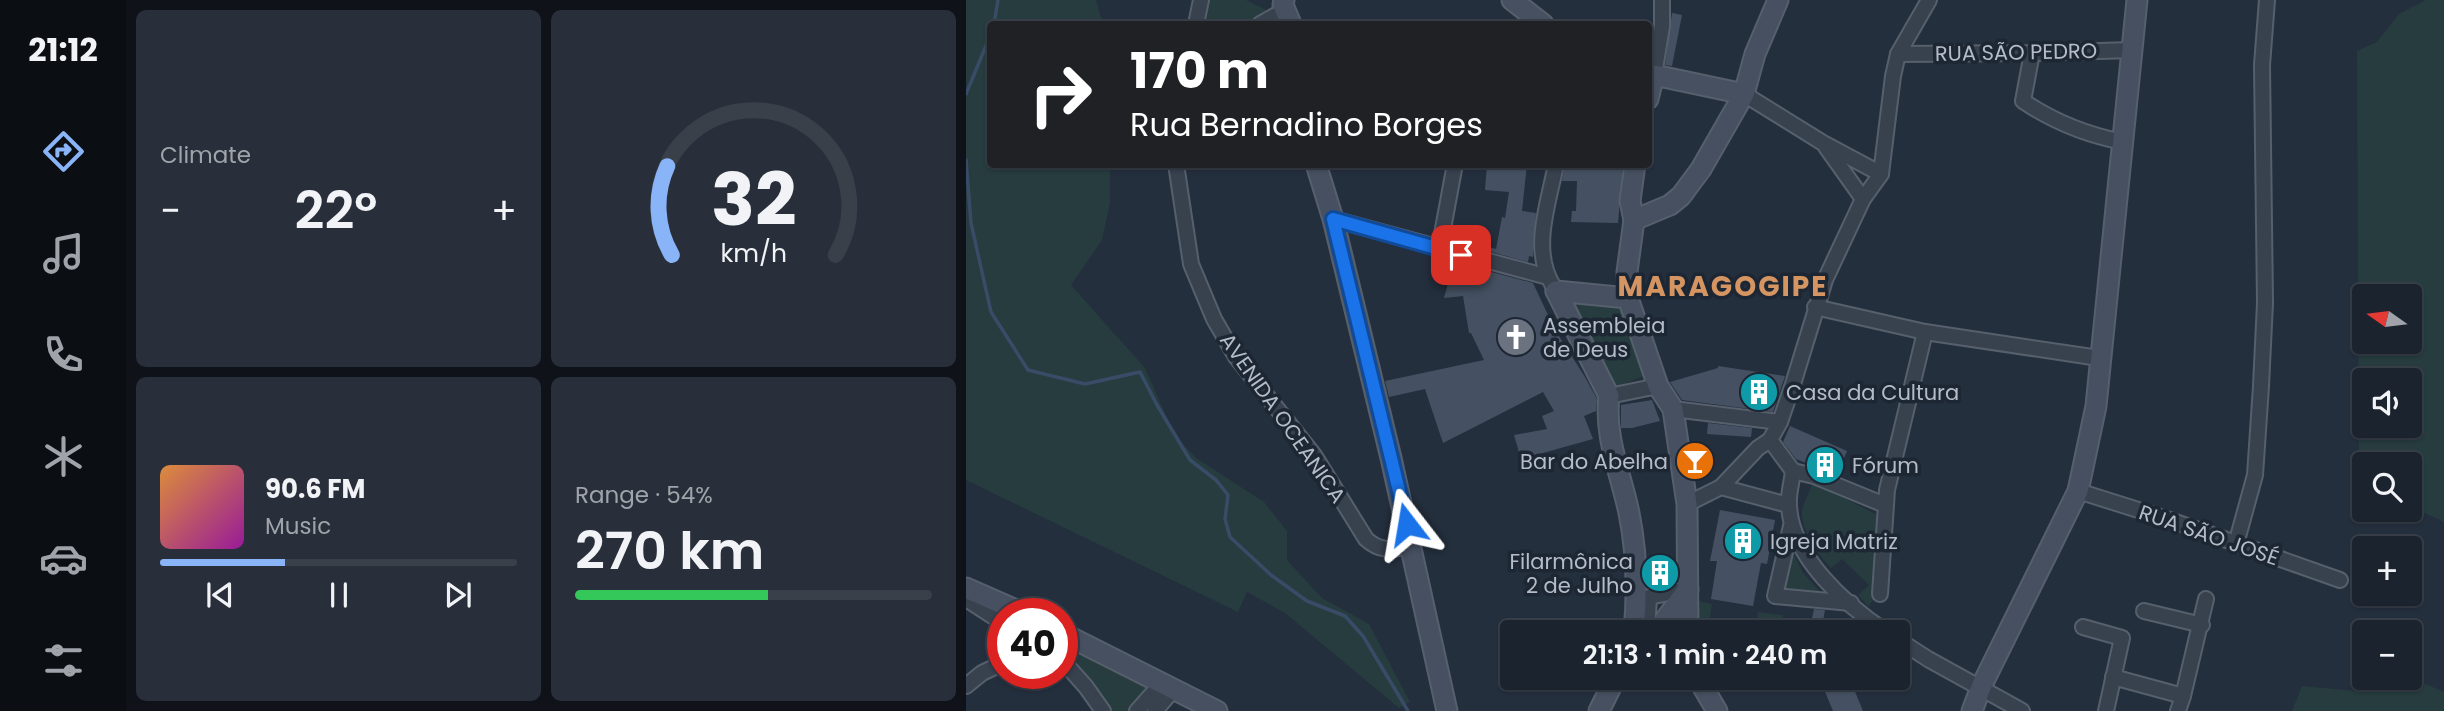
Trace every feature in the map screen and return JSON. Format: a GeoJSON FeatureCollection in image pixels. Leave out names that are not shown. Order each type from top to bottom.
{"type":"FeatureCollection","features":[{"type":"Feature","properties":{"kind":"street"},"geometry":{"type":"LineString","coordinates":[[1197,21],[1201,0]]}},
{"type":"Feature","properties":{"kind":"street"},"geometry":{"type":"LineString","coordinates":[[1512,0],[1539,21]]}},
{"type":"Feature","properties":{"kind":"street"},"geometry":{"type":"LineString","coordinates":[[1652,71],[1662,26],[1662,0]]}},
{"type":"Feature","properties":{"kind":"street"},"geometry":{"type":"LineString","coordinates":[[1634,220],[1670,205],[1681,196],[1701,169],[1744,94],[1755,54],[1779,0]]}},
{"type":"Feature","properties":{"kind":"street"},"geometry":{"type":"LineString","coordinates":[[1687,504],[1721,487],[1758,448],[1770,440],[1780,422],[1815,307],[1833,260],[1863,199],[1881,174],[1898,54],[1929,0]]}},
{"type":"Feature","properties":{"kind":"street"},"geometry":{"type":"LineString","coordinates":[[1972,711],[1981,687],[2078,491],[2090,440],[2137,0]]}},
{"type":"Feature","properties":{"kind":"street"},"geometry":{"type":"LineString","coordinates":[[2236,544],[2255,475],[2261,386],[2265,303],[2262,65],[2267,0]]}},
{"type":"Feature","properties":{"kind":"street"},"geometry":{"type":"LineString","coordinates":[[1264,21],[1283,8]]}},
{"type":"Feature","properties":{"kind":"street","name":"RUA SÃO PEDRO"},"geometry":{"type":"LineString","coordinates":[[1898,54],[2133,50]]}},
{"type":"Feature","properties":{"kind":"street"},"geometry":{"type":"LineString","coordinates":[[2032,53],[2023,101],[2089,135],[2123,142]]}},
{"type":"Feature","properties":{"kind":"street"},"geometry":{"type":"LineString","coordinates":[[1652,75],[1744,94],[1823,143],[1881,174]]}},
{"type":"Feature","properties":{"kind":"street"},"geometry":{"type":"LineString","coordinates":[[1823,143],[1863,199]]}},
{"type":"Feature","properties":{"kind":"street","name":"AVENIDA OCEANICA"},"geometry":{"type":"LineString","coordinates":[[1177,168],[1191,264],[1206,304],[1236,357],[1314,455],[1366,538],[1376,547],[1385,550],[1412,546]]}},
{"type":"Feature","properties":{"kind":"street"},"geometry":{"type":"LineString","coordinates":[[1317,168],[1333,219],[1412,546],[1447,711]]}},
{"type":"Feature","properties":{"kind":"street"},"geometry":{"type":"LineString","coordinates":[[1439,250],[1454,168]]}},
{"type":"Feature","properties":{"kind":"street"},"geometry":{"type":"LineString","coordinates":[[1555,168],[1543,232],[1542,256],[1552,284],[1609,396],[1610,438],[1629,510],[1638,570],[1635,620]]}},
{"type":"Feature","properties":{"kind":"street"},"geometry":{"type":"LineString","coordinates":[[1634,168],[1630,201],[1634,220],[1628,298],[1658,386],[1673,409],[1687,504],[1688,620]]}},
{"type":"Feature","properties":{"kind":"street"},"geometry":{"type":"LineString","coordinates":[[1333,219],[1552,284],[1628,298]]}},
{"type":"Feature","properties":{"kind":"street"},"geometry":{"type":"LineString","coordinates":[[1815,307],[1925,332],[2099,358]]}},
{"type":"Feature","properties":{"kind":"street"},"geometry":{"type":"LineString","coordinates":[[1880,594],[1885,505],[1890,475],[1925,332]]}},
{"type":"Feature","properties":{"kind":"street"},"geometry":{"type":"LineString","coordinates":[[1609,396],[1658,386]]}},
{"type":"Feature","properties":{"kind":"street"},"geometry":{"type":"LineString","coordinates":[[1673,409],[1780,422]]}},
{"type":"Feature","properties":{"kind":"street"},"geometry":{"type":"LineString","coordinates":[[1770,440],[1793,471],[1814,476],[1885,505]]}},
{"type":"Feature","properties":{"kind":"street"},"geometry":{"type":"LineString","coordinates":[[1793,471],[1788,505],[1796,536],[1805,554],[1827,580],[1872,620]]}},
{"type":"Feature","properties":{"kind":"street"},"geometry":{"type":"LineString","coordinates":[[1721,487],[1788,505]]}},
{"type":"Feature","properties":{"kind":"street","name":"RUA SÃO JOSÉ"},"geometry":{"type":"LineString","coordinates":[[2078,491],[2171,520],[2340,580]]}},
{"type":"Feature","properties":{"kind":"street"},"geometry":{"type":"LineString","coordinates":[[1792,521],[1775,596],[1851,603]]}},
{"type":"Feature","properties":{"kind":"street"},"geometry":{"type":"LineString","coordinates":[[966,588],[989,598]]}},
{"type":"Feature","properties":{"kind":"street"},"geometry":{"type":"LineString","coordinates":[[1648,620],[1649,597],[1688,589]]}},
{"type":"Feature","properties":{"kind":"street"},"geometry":{"type":"LineString","coordinates":[[1666,620],[1688,589]]}},
{"type":"Feature","properties":{"kind":"street"},"geometry":{"type":"LineString","coordinates":[[966,599],[987,613]]}},
{"type":"Feature","properties":{"kind":"street"},"geometry":{"type":"LineString","coordinates":[[2178,711],[2202,625],[2206,599]]}},
{"type":"Feature","properties":{"kind":"street"},"geometry":{"type":"LineString","coordinates":[[2144,611],[2202,625]]}},
{"type":"Feature","properties":{"kind":"street"},"geometry":{"type":"LineString","coordinates":[[2083,627],[2122,638],[2106,711]]}},
{"type":"Feature","properties":{"kind":"street"},"geometry":{"type":"LineString","coordinates":[[1078,641],[1217,711]]}},
{"type":"Feature","properties":{"kind":"street"},"geometry":{"type":"LineString","coordinates":[[1910,647],[2022,711]]}},
{"type":"Feature","properties":{"kind":"street"},"geometry":{"type":"LineString","coordinates":[[966,686],[987,671]]}},
{"type":"Feature","properties":{"kind":"street"},"geometry":{"type":"LineString","coordinates":[[2113,677],[2183,696]]}},
{"type":"Feature","properties":{"kind":"street"},"geometry":{"type":"LineString","coordinates":[[1078,678],[1103,711]]}},
{"type":"Feature","properties":{"kind":"street"},"geometry":{"type":"LineString","coordinates":[[1137,711],[1167,687]]}},
{"type":"Feature","properties":{"kind":"street"},"geometry":{"type":"LineString","coordinates":[[1155,711],[1167,687]]}},
{"type":"Feature","properties":{"kind":"street"},"geometry":{"type":"LineString","coordinates":[[1599,711],[1610,690]]}},
{"type":"Feature","properties":{"kind":"street"},"geometry":{"type":"LineString","coordinates":[[1705,690],[1717,711]]}},
{"type":"Feature","properties":{"kind":"green space"},"geometry":{"type":"Polygon","coordinates":[[[966,0],[1096,0],[1102,21],[987,21],[987,168],[1110,168],[1110,203],[1102,240],[1071,285],[1145,368],[1175,436],[1196,458],[1264,502],[1287,531],[1287,560],[1322,598],[1369,624],[1410,702],[1399,708],[1285,613],[1247,592],[1238,612],[966,480],[966,0]]]}},
{"type":"Feature","properties":{"kind":"green space"},"geometry":{"type":"Polygon","coordinates":[[[1207,0],[1246,0],[1270,12],[1254,21],[1203,21],[1207,0]]]}},
{"type":"Feature","properties":{"kind":"green space"},"geometry":{"type":"Polygon","coordinates":[[[2426,0],[2444,0],[2444,522],[2422,512],[2422,452],[2359,452],[2359,438],[2422,438],[2422,368],[2358,368],[2358,354],[2422,354],[2422,284],[2358,284],[2357,51],[2377,42],[2399,14],[2426,0]]]}},
{"type":"Feature","properties":{"kind":"green space"},"geometry":{"type":"Polygon","coordinates":[[[1574,302],[1622,307],[1644,376],[1612,389],[1573,305],[1574,302]]]}},
{"type":"Feature","properties":{"kind":"green space"},"geometry":{"type":"Polygon","coordinates":[[[1815,483],[1879,516],[1876,593],[1869,607],[1858,595],[1869,585],[1842,559],[1831,568],[1816,550],[1804,527],[1802,512],[1815,483]]]}},
{"type":"Feature","properties":{"kind":"green space"},"geometry":{"type":"Polygon","coordinates":[[[1791,548],[1803,573],[1824,596],[1779,589],[1791,548]]]}},
{"type":"Feature","properties":{"kind":"green space"},"geometry":{"type":"Polygon","coordinates":[[[1693,600],[1712,604],[1710,618],[1721,620],[1694,620],[1693,600]]]}},
{"type":"Feature","properties":{"kind":"green space"},"geometry":{"type":"Polygon","coordinates":[[[1758,612],[1783,615],[1782,620],[1757,620],[1758,612]]]}},
{"type":"Feature","properties":{"kind":"green space"},"geometry":{"type":"Polygon","coordinates":[[[1078,647],[1154,685],[1129,711],[1108,711],[1078,674],[1078,647]]]}},
{"type":"Feature","properties":{"kind":"green space"},"geometry":{"type":"Polygon","coordinates":[[[2422,682],[2444,692],[2444,711],[2292,711],[2302,686],[2356,691],[2422,690],[2422,682]]]}},
{"type":"Feature","properties":{"kind":"building"},"geometry":{"type":"Polygon","coordinates":[[[1672,13],[1682,15],[1672,66],[1665,65],[1672,13]]]}},
{"type":"Feature","properties":{"kind":"building"},"geometry":{"type":"Polygon","coordinates":[[[1487,168],[1527,168],[1522,211],[1536,213],[1533,257],[1529,256],[1528,262],[1456,242],[1460,227],[1472,230],[1469,241],[1496,249],[1509,192],[1485,190],[1487,168]]]}},
{"type":"Feature","properties":{"kind":"building"},"geometry":{"type":"Polygon","coordinates":[[[1564,168],[1623,168],[1618,223],[1571,222],[1572,211],[1576,211],[1577,181],[1562,181],[1564,168]]]}},
{"type":"Feature","properties":{"kind":"building"},"geometry":{"type":"Polygon","coordinates":[[[1454,262],[1533,283],[1555,330],[1597,399],[1596,411],[1584,416],[1593,439],[1521,459],[1514,435],[1547,429],[1542,416],[1554,411],[1543,392],[1443,443],[1425,389],[1389,397],[1385,381],[1484,360],[1469,333],[1463,296],[1444,298],[1454,262]]]}},
{"type":"Feature","properties":{"kind":"building"},"geometry":{"type":"Polygon","coordinates":[[[1718,366],[1785,376],[1773,412],[1682,400],[1670,382],[1718,366]]]}},
{"type":"Feature","properties":{"kind":"building"},"geometry":{"type":"Polygon","coordinates":[[[1652,400],[1660,421],[1621,428],[1621,405],[1652,400]]]}},
{"type":"Feature","properties":{"kind":"building"},"geometry":{"type":"Polygon","coordinates":[[[1708,423],[1752,428],[1751,437],[1707,434],[1708,423]]]}},
{"type":"Feature","properties":{"kind":"building","name":"Fórum"},"geometry":{"type":"Polygon","coordinates":[[[1790,426],[1847,451],[1837,475],[1796,459],[1783,442],[1790,426]]]}},
{"type":"Feature","properties":{"kind":"building","name":"Bar do Abelha"},"geometry":{"type":"Polygon","coordinates":[[[1699,442],[1706,478],[1696,480],[1690,443],[1699,442]]]}},
{"type":"Feature","properties":{"kind":"building","name":"Igreja Matriz"},"geometry":{"type":"Polygon","coordinates":[[[1720,510],[1775,520],[1767,564],[1761,563],[1753,606],[1711,599],[1717,561],[1710,561],[1720,510]]]}},
{"type":"Feature","properties":{"kind":"building"},"geometry":{"type":"Polygon","coordinates":[[[1675,560],[1675,582],[1649,587],[1648,562],[1675,560]]]}},
{"type":"Feature","properties":{"kind":"building"},"geometry":{"type":"Polygon","coordinates":[[[1814,609],[1825,610],[1823,620],[1812,620],[1814,609]]]}},
{"type":"Feature","properties":{"kind":"building"},"geometry":{"type":"Polygon","coordinates":[[[1824,690],[1854,690],[1863,711],[1833,711],[1824,690]]]}},
{"type":"Feature","properties":{"kind":"waterway"},"geometry":{"type":"LineString","coordinates":[[994,21],[998,0]]}},
{"type":"Feature","properties":{"kind":"waterway"},"geometry":{"type":"LineString","coordinates":[[966,94],[987,43]]}},
{"type":"Feature","properties":{"kind":"waterway"},"geometry":{"type":"LineString","coordinates":[[966,160],[971,223],[991,312],[1028,370],[1085,384],[1140,372],[1190,460],[1216,480],[1228,495],[1225,519],[1230,537],[1271,575],[1307,601],[1345,616],[1363,636],[1408,711]]}},
{"type":"Feature","properties":{"kind":"place","name":"Assembleia de Deus"},"geometry":{"type":"Point","coordinates":[1516,337]}},
{"type":"Feature","properties":{"kind":"place","name":"Casa da Cultura"},"geometry":{"type":"Point","coordinates":[1759,392]}},
{"type":"Feature","properties":{"kind":"place","name":"Bar do Abelha"},"geometry":{"type":"Point","coordinates":[1695,461]}},
{"type":"Feature","properties":{"kind":"place","name":"Fórum"},"geometry":{"type":"Point","coordinates":[1825,465]}},
{"type":"Feature","properties":{"kind":"place","name":"Igreja Matriz"},"geometry":{"type":"Point","coordinates":[1743,541]}},
{"type":"Feature","properties":{"kind":"place","name":"Filarmônica 2 de Julho"},"geometry":{"type":"Point","coordinates":[1660,573]}},
{"type":"Feature","properties":{"kind":"district","name":"MARAGOGIPE"},"geometry":{"type":"Point","coordinates":[1723,286]}},
{"type":"Feature","properties":{"kind":"route"},"geometry":{"type":"LineString","coordinates":[[1407,524],[1333,219],[1461,255]]}}]}
